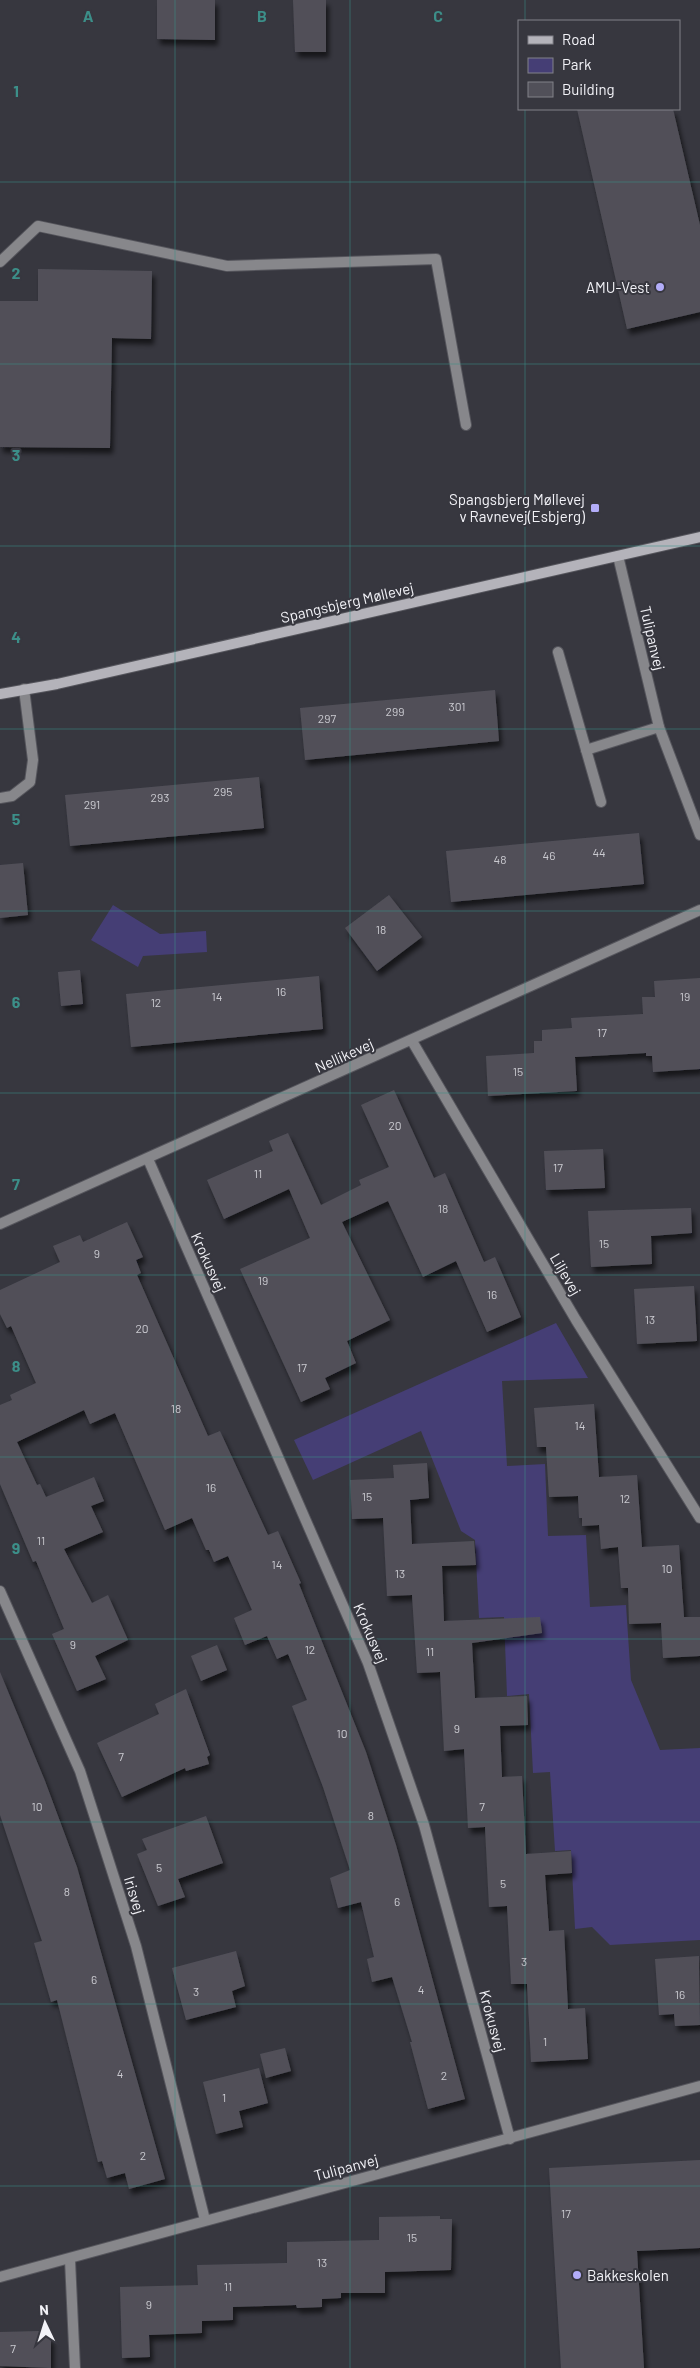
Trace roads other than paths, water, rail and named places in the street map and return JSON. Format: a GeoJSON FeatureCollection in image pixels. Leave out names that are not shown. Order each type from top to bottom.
{"type":"FeatureCollection","features":[{"type":"Feature","properties":{"kind":"street"},"geometry":{"type":"LineString","coordinates":[[0,262],[38,226],[227,266],[436,259],[466,425]]}},
{"type":"Feature","properties":{"kind":"street","name":"Spangsbjerg Møllevej"},"geometry":{"type":"LineString","coordinates":[[0,694],[700,537]]}},
{"type":"Feature","properties":{"kind":"street","name":"Tulipanvej"},"geometry":{"type":"LineString","coordinates":[[618,556],[659,727],[700,835]]}},
{"type":"Feature","properties":{"kind":"street"},"geometry":{"type":"LineString","coordinates":[[558,652],[601,802]]}},
{"type":"Feature","properties":{"kind":"street"},"geometry":{"type":"LineString","coordinates":[[0,798],[12,796],[30,782],[33,760],[24,690]]}},
{"type":"Feature","properties":{"kind":"street"},"geometry":{"type":"LineString","coordinates":[[586,750],[659,727]]}},
{"type":"Feature","properties":{"kind":"street","name":"Nellikevej"},"geometry":{"type":"LineString","coordinates":[[0,1224],[412,1041],[700,910]]}},
{"type":"Feature","properties":{"kind":"street","name":"Liljevej"},"geometry":{"type":"LineString","coordinates":[[412,1041],[576,1320],[700,1518]]}},
{"type":"Feature","properties":{"kind":"street","name":"Krokusvej"},"geometry":{"type":"LineString","coordinates":[[148,1159],[368,1663],[424,1825],[510,2139]]}},
{"type":"Feature","properties":{"kind":"street","name":"Irisvej"},"geometry":{"type":"LineString","coordinates":[[0,1591],[80,1771],[136,1946],[205,2220]]}},
{"type":"Feature","properties":{"kind":"street","name":"Tulipanvej"},"geometry":{"type":"LineString","coordinates":[[0,2277],[70,2260],[205,2220],[510,2139],[700,2086]]}},
{"type":"Feature","properties":{"kind":"street"},"geometry":{"type":"LineString","coordinates":[[70,2260],[75,2368]]}},
{"type":"Feature","properties":{"kind":"place","name":"AMU-Vest"},"geometry":{"type":"Point","coordinates":[660,287]}},
{"type":"Feature","properties":{"kind":"place","name":"Spangsbjerg Møllevej v Ravnevej(Esbjerg)"},"geometry":{"type":"Point","coordinates":[595,508]}},
{"type":"Feature","properties":{"kind":"place","name":"Bakkeskolen"},"geometry":{"type":"Point","coordinates":[577,2275]}}]}
